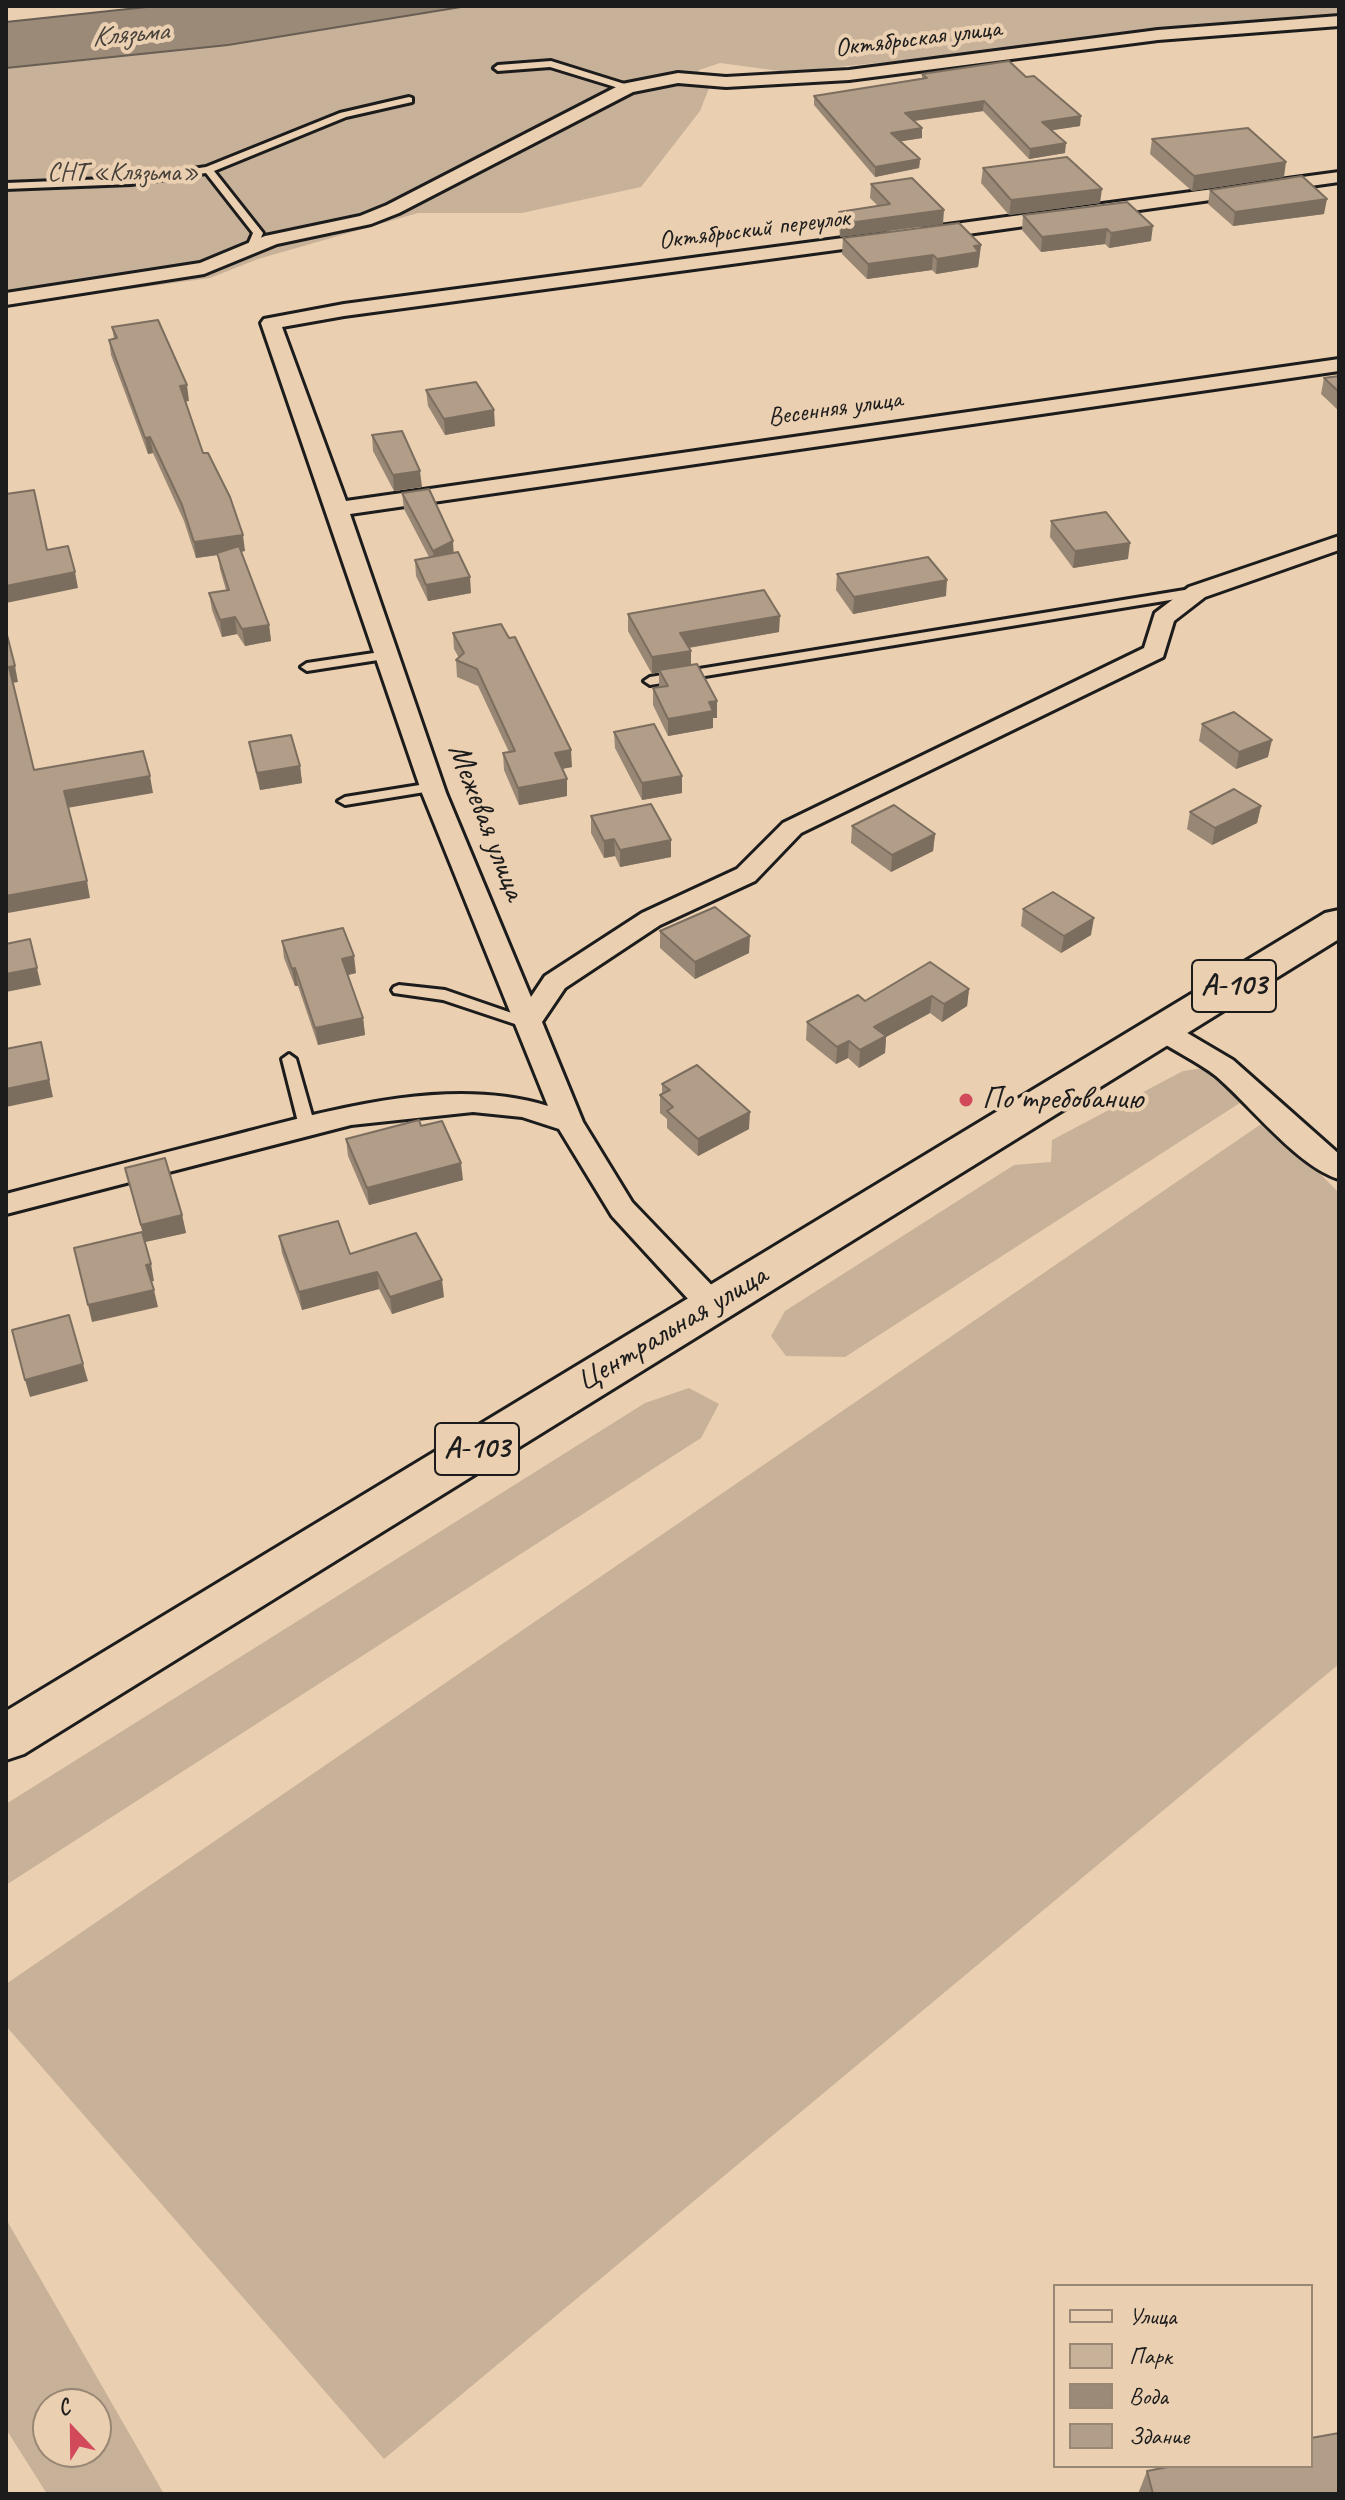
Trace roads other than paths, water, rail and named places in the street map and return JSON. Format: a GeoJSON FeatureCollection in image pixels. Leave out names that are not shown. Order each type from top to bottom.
{"type":"FeatureCollection","features":[{"type":"Feature","properties":{"kind":"main road","name":"Центральная улица"},"geometry":{"type":"LineString","coordinates":[[6,1738],[1339,922]]}},
{"type":"Feature","properties":{"kind":"street","name":"Октябрьская улица"},"geometry":{"type":"LineString","coordinates":[[6,299],[204,268],[272,240],[365,220],[393,209],[628,88],[678,78],[726,82],[849,75],[1158,35],[1339,21]]}},
{"type":"Feature","properties":{"kind":"street","name":"Октябрьский переулок"},"geometry":{"type":"LineString","coordinates":[[271,323],[344,310],[1135,207],[1339,177]]}},
{"type":"Feature","properties":{"kind":"street","name":"Межевая улица"},"geometry":{"type":"LineString","coordinates":[[271,323],[432,787],[569,1122],[622,1209],[712,1305]]}},
{"type":"Feature","properties":{"kind":"street","name":"Весенняя улица"},"geometry":{"type":"LineString","coordinates":[[338,509],[1339,365]]}},
{"type":"Feature","properties":{"kind":"street"},"geometry":{"type":"LineString","coordinates":[[527,1023],[555,982],[651,919],[746,875],[792,828],[1155,652],[1163,618],[1197,592],[1339,543]]}},
{"type":"Feature","properties":{"kind":"street"},"geometry":{"type":"LineString","coordinates":[[1162,1030],[1223,1067],[1310,1148],[1339,1169]]}},
{"type":"Feature","properties":{"kind":"street"},"geometry":{"type":"LineString","coordinates":[[6,1204],[351,1115],[473,1102],[524,1108],[569,1122]]}},
{"type":"Feature","properties":{"kind":"lane"},"geometry":{"type":"LineString","coordinates":[[498,68],[551,64],[628,88]]}},
{"type":"Feature","properties":{"kind":"lane"},"geometry":{"type":"LineString","coordinates":[[6,186],[131,181],[208,170],[343,115],[409,100]]}},
{"type":"Feature","properties":{"kind":"lane"},"geometry":{"type":"LineString","coordinates":[[208,170],[258,233],[252,247]]}},
{"type":"Feature","properties":{"kind":"lane"},"geometry":{"type":"LineString","coordinates":[[650,681],[1197,592]]}},
{"type":"Feature","properties":{"kind":"lane"},"geometry":{"type":"LineString","coordinates":[[307,667],[387,655]]}},
{"type":"Feature","properties":{"kind":"lane"},"geometry":{"type":"LineString","coordinates":[[345,801],[432,787]]}},
{"type":"Feature","properties":{"kind":"lane"},"geometry":{"type":"LineString","coordinates":[[399,990],[445,995],[527,1023]]}},
{"type":"Feature","properties":{"kind":"lane"},"geometry":{"type":"LineString","coordinates":[[289,1059],[307,1126]]}},
{"type":"Feature","properties":{"kind":"water","name":"Клязьма"},"geometry":{"type":"Polygon","coordinates":[[[156,6],[467,6],[228,45],[6,68],[6,22],[156,6]]]}},
{"type":"Feature","properties":{"kind":"place","name":"По требованию"},"geometry":{"type":"Point","coordinates":[966,1100]}},
{"type":"Feature","properties":{"kind":"park label","name":"СНТ «Клязьма»"},"geometry":{"type":"Point","coordinates":[123,173]}}]}
